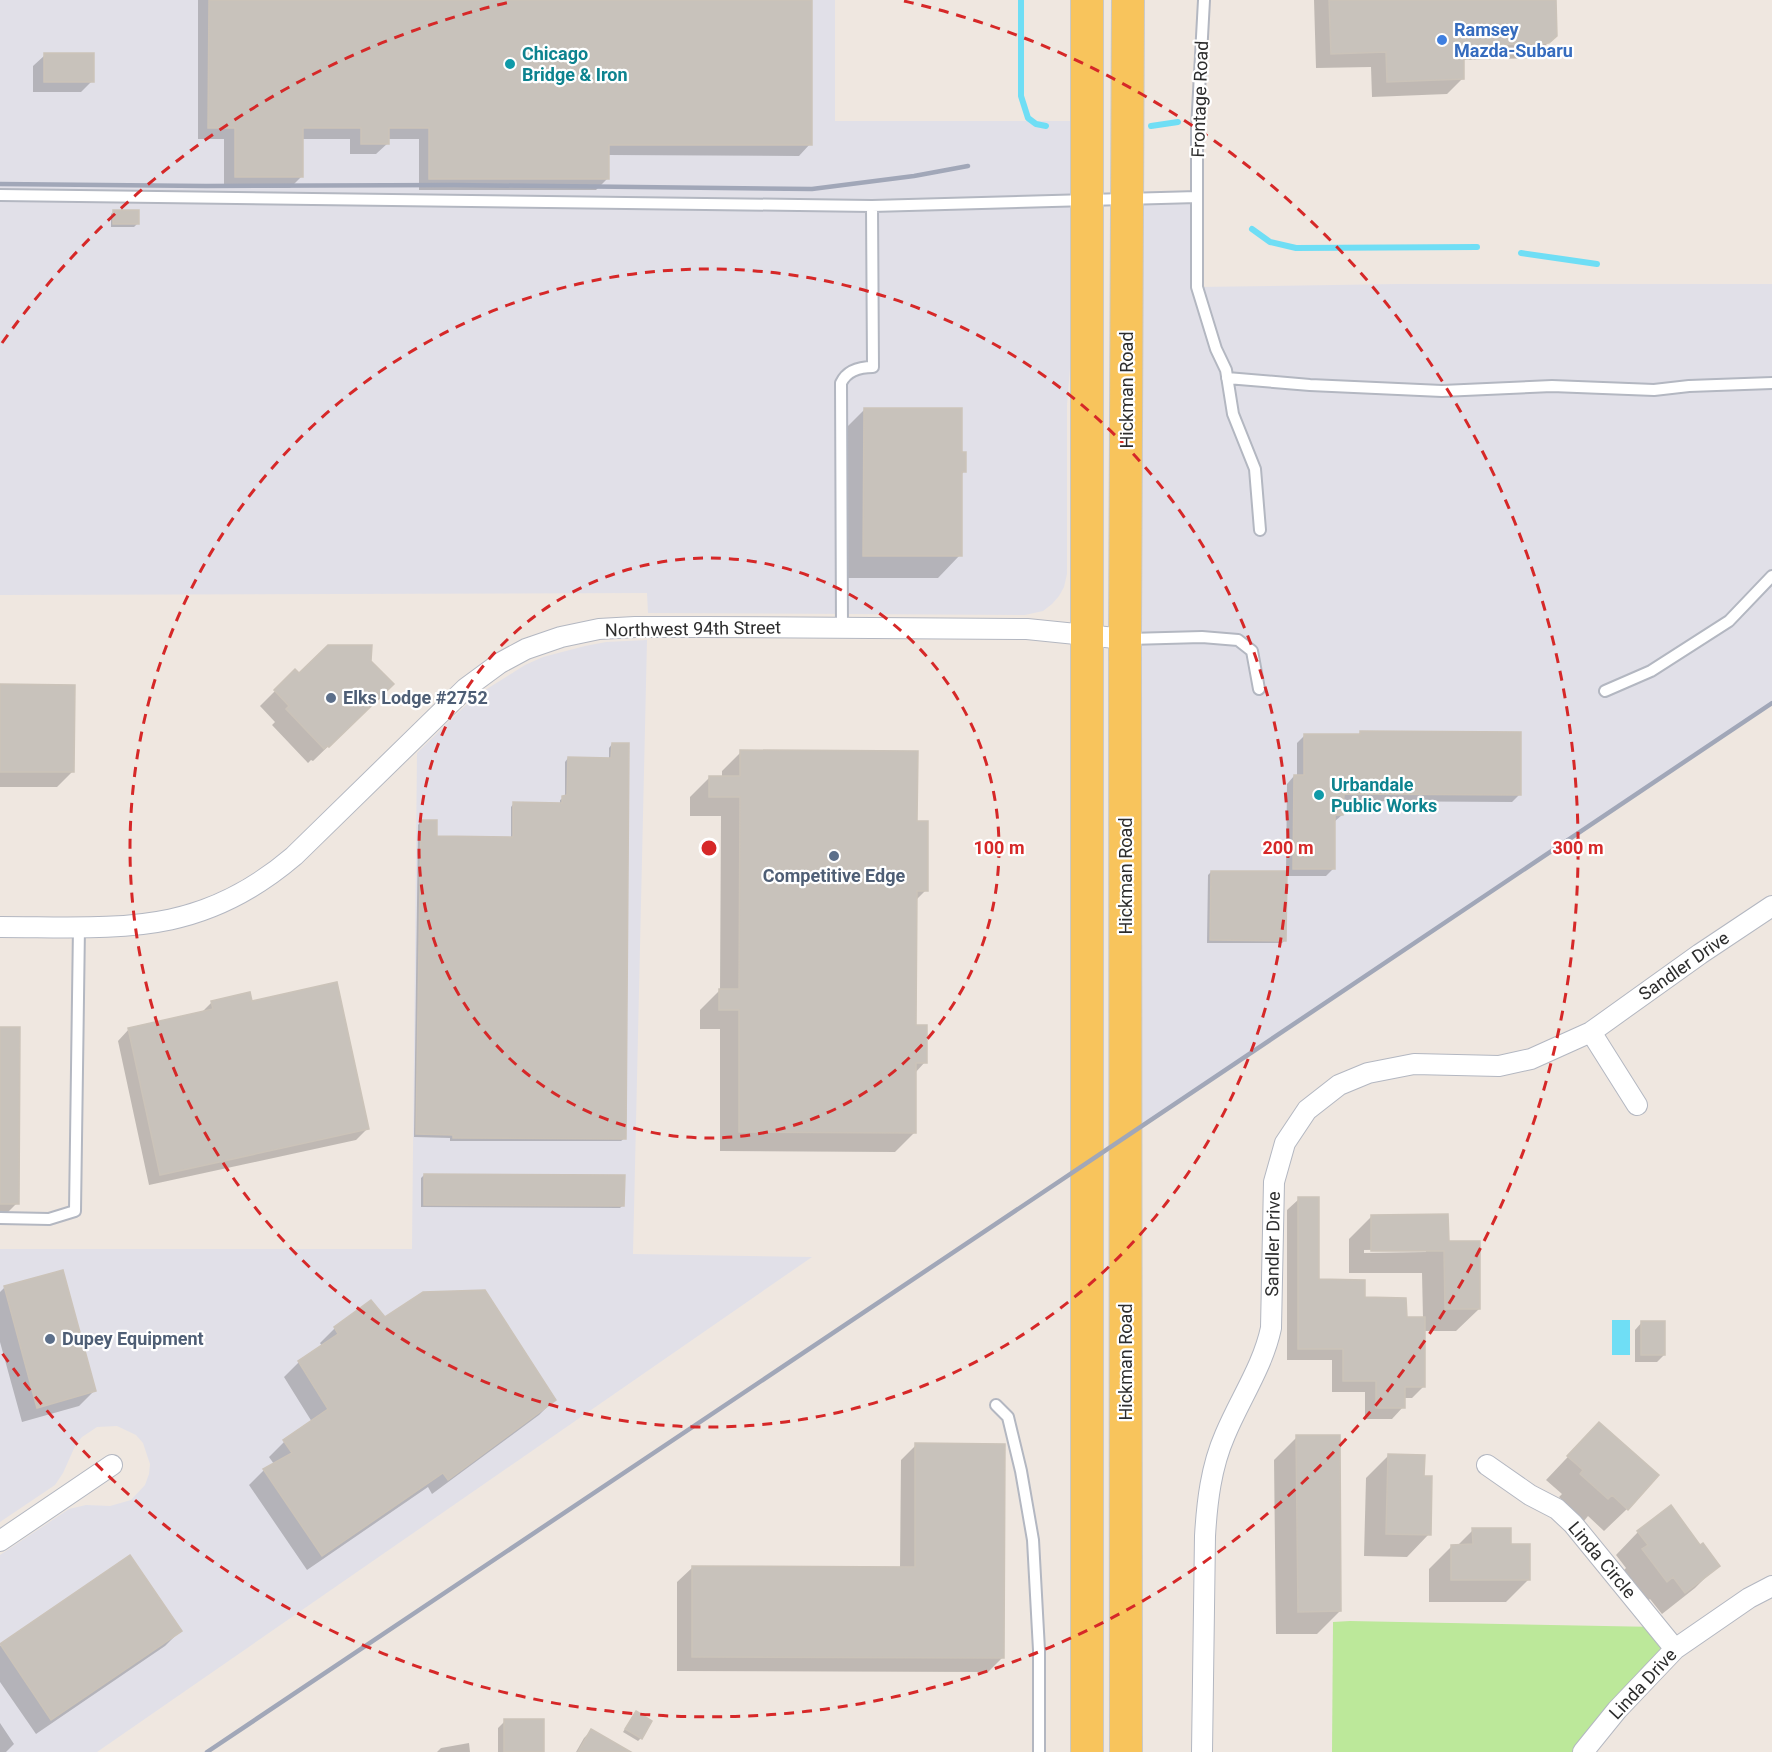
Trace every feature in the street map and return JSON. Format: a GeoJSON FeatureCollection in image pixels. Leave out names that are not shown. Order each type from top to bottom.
{"type":"FeatureCollection","features":[{"type":"Feature","properties":{"kind":"main road"},"geometry":{"type":"LineString","coordinates":[[1087,0],[1087,1752]]}},
{"type":"Feature","properties":{"kind":"main road","name":"Hickman Road"},"geometry":{"type":"LineString","coordinates":[[1126,1752],[1125,639],[1128,0]]}},
{"type":"Feature","properties":{"kind":"street","name":"Northwest 94th Street"},"geometry":{"type":"LineString","coordinates":[[0,927],[131,926],[167,922],[207,910],[241,895],[270,876],[294,856],[466,688],[500,663],[526,650],[570,635],[599,629],[635,627],[1027,629],[1125,639]]}},
{"type":"Feature","properties":{"kind":"street","name":"Sandler Drive"},"geometry":{"type":"LineString","coordinates":[[1202,1752],[1203,1614],[1208,1502],[1214,1469],[1224,1437],[1267,1350],[1271,1328],[1274,1182],[1285,1143],[1307,1110],[1339,1085],[1368,1073],[1414,1064],[1499,1066],[1532,1059],[1591,1032],[1772,906]]}},
{"type":"Feature","properties":{"kind":"street"},"geometry":{"type":"LineString","coordinates":[[1591,1032],[1637,1104]]}},
{"type":"Feature","properties":{"kind":"street"},"geometry":{"type":"LineString","coordinates":[[0,1540],[112,1466]]}},
{"type":"Feature","properties":{"kind":"street","name":"Linda Circle"},"geometry":{"type":"LineString","coordinates":[[1487,1466],[1530,1495],[1557,1509],[1573,1524],[1675,1649]]}},
{"type":"Feature","properties":{"kind":"street","name":"Linda Drive"},"geometry":{"type":"LineString","coordinates":[[1583,1752],[1617,1710],[1675,1649],[1749,1598],[1772,1586]]}},
{"type":"Feature","properties":{"kind":"lane","name":"Frontage Road"},"geometry":{"type":"LineString","coordinates":[[1204,0],[1197,129],[1197,287],[1227,378],[1233,414],[1255,469],[1260,530]]}},
{"type":"Feature","properties":{"kind":"lane"},"geometry":{"type":"LineString","coordinates":[[0,195],[872,206],[1127,201],[1197,197]]}},
{"type":"Feature","properties":{"kind":"lane"},"geometry":{"type":"LineString","coordinates":[[842,628],[841,383],[849,372],[862,367],[873,367],[872,206]]}},
{"type":"Feature","properties":{"kind":"lane"},"geometry":{"type":"LineString","coordinates":[[1227,378],[1310,386],[1442,391],[1552,386],[1654,390],[1689,386],[1772,383]]}},
{"type":"Feature","properties":{"kind":"lane"},"geometry":{"type":"LineString","coordinates":[[1605,691],[1651,671],[1729,621],[1772,576]]}},
{"type":"Feature","properties":{"kind":"lane"},"geometry":{"type":"LineString","coordinates":[[1125,639],[1202,637],[1238,640],[1252,651],[1259,689]]}},
{"type":"Feature","properties":{"kind":"lane"},"geometry":{"type":"LineString","coordinates":[[0,1218],[49,1219],[75,1211],[79,927]]}},
{"type":"Feature","properties":{"kind":"lane"},"geometry":{"type":"LineString","coordinates":[[996,1405],[1008,1418],[1021,1471],[1033,1540],[1039,1650],[1039,1752]]}},
{"type":"Feature","properties":{"kind":"shaded area"},"geometry":{"type":"Polygon","coordinates":[[[0,0],[835,0],[835,121],[1077,121],[1077,281],[1067,405],[1067,574],[1059,596],[1043,611],[1025,615],[648,613],[647,593],[0,595],[0,0]]]}},
{"type":"Feature","properties":{"kind":"shaded area"},"geometry":{"type":"Polygon","coordinates":[[[1197,197],[1198,287],[1398,284],[1772,284],[1772,703],[1127,1138],[1127,201],[1197,197]]]}},
{"type":"Feature","properties":{"kind":"shaded area"},"geometry":{"type":"Polygon","coordinates":[[[647,640],[633,1254],[812,1257],[97,1752],[0,1752],[0,1555],[69,1509],[86,1505],[110,1506],[131,1500],[145,1485],[150,1464],[143,1443],[136,1435],[117,1426],[97,1427],[76,1444],[55,1485],[0,1522],[0,1249],[412,1249],[417,753],[482,692],[525,665],[543,657],[585,646],[606,642],[647,640]]]}},
{"type":"Feature","properties":{"kind":"green space"},"geometry":{"type":"Polygon","coordinates":[[[1333,1622],[1658,1627],[1675,1649],[1583,1752],[1332,1752],[1333,1622]]]}},
{"type":"Feature","properties":{"kind":"water"},"geometry":{"type":"Polygon","coordinates":[[[1612,1320],[1630,1320],[1630,1355],[1612,1355],[1612,1320]]]}},
{"type":"Feature","properties":{"kind":"building","name":"Chicago Bridge & Iron"},"geometry":{"type":"Polygon","coordinates":[[[209,0],[812,0],[812,145],[609,145],[609,179],[429,179],[429,128],[389,128],[389,144],[361,144],[361,128],[303,128],[303,177],[235,177],[235,128],[208,128],[209,0]]]}},
{"type":"Feature","properties":{"kind":"building","name":"Ramsey Mazda-Subaru"},"geometry":{"type":"Polygon","coordinates":[[[1329,0],[1556,0],[1557,36],[1549,43],[1464,46],[1464,79],[1387,82],[1386,52],[1331,54],[1329,0]]]}},
{"type":"Feature","properties":{"kind":"building"},"geometry":{"type":"Polygon","coordinates":[[[44,53],[94,53],[94,82],[44,82],[44,53]]]}},
{"type":"Feature","properties":{"kind":"building"},"geometry":{"type":"Polygon","coordinates":[[[113,210],[139,210],[139,224],[113,224],[113,210]]]}},
{"type":"Feature","properties":{"kind":"building"},"geometry":{"type":"Polygon","coordinates":[[[864,408],[962,408],[962,452],[966,452],[966,472],[962,472],[962,556],[863,556],[864,408]]]}},
{"type":"Feature","properties":{"kind":"building","name":"Elks Lodge #2752"},"geometry":{"type":"Polygon","coordinates":[[[328,645],[372,645],[371,661],[394,684],[329,747],[324,749],[286,709],[289,706],[274,690],[295,669],[299,673],[328,645]]]}},
{"type":"Feature","properties":{"kind":"building"},"geometry":{"type":"Polygon","coordinates":[[[0,684],[75,685],[74,772],[0,772],[0,684]]]}},
{"type":"Feature","properties":{"kind":"building"},"geometry":{"type":"Polygon","coordinates":[[[1360,731],[1521,732],[1521,795],[1344,794],[1343,815],[1335,815],[1335,869],[1293,869],[1294,775],[1304,775],[1304,734],[1360,734],[1360,731]]]}},
{"type":"Feature","properties":{"kind":"building"},"geometry":{"type":"Polygon","coordinates":[[[612,743],[629,743],[626,1139],[453,1138],[453,1135],[416,1134],[421,820],[437,820],[437,836],[513,837],[513,802],[562,803],[562,796],[567,795],[568,757],[611,758],[612,743]]]}},
{"type":"Feature","properties":{"kind":"building"},"geometry":{"type":"Polygon","coordinates":[[[740,750],[918,751],[917,821],[928,821],[928,891],[917,891],[916,1025],[927,1025],[927,1063],[916,1063],[916,1133],[739,1132],[739,1010],[719,1010],[719,989],[739,989],[740,797],[709,797],[709,776],[740,776],[740,750]]]}},
{"type":"Feature","properties":{"kind":"building"},"geometry":{"type":"Polygon","coordinates":[[[1211,871],[1287,871],[1286,941],[1210,940],[1211,871]]]}},
{"type":"Feature","properties":{"kind":"building"},"geometry":{"type":"Polygon","coordinates":[[[337,982],[369,1129],[160,1175],[128,1028],[213,1009],[211,1001],[250,992],[252,1001],[337,982]]]}},
{"type":"Feature","properties":{"kind":"building"},"geometry":{"type":"Polygon","coordinates":[[[0,1027],[20,1027],[19,1204],[0,1204],[0,1027]]]}},
{"type":"Feature","properties":{"kind":"building"},"geometry":{"type":"Polygon","coordinates":[[[424,1174],[625,1175],[624,1206],[424,1205],[424,1174]]]}},
{"type":"Feature","properties":{"kind":"building"},"geometry":{"type":"Polygon","coordinates":[[[1298,1197],[1319,1197],[1319,1279],[1365,1280],[1365,1297],[1406,1298],[1407,1317],[1425,1317],[1425,1387],[1405,1387],[1405,1408],[1376,1408],[1376,1381],[1343,1381],[1343,1349],[1298,1349],[1298,1197]]]}},
{"type":"Feature","properties":{"kind":"building"},"geometry":{"type":"Polygon","coordinates":[[[1448,1214],[1449,1241],[1480,1241],[1480,1309],[1445,1309],[1444,1251],[1371,1251],[1371,1215],[1448,1214]]]}},
{"type":"Feature","properties":{"kind":"building","name":"Dupey Equipment"},"geometry":{"type":"Polygon","coordinates":[[[63,1270],[96,1391],[37,1408],[4,1286],[63,1270]]]}},
{"type":"Feature","properties":{"kind":"building"},"geometry":{"type":"Polygon","coordinates":[[[485,1290],[556,1400],[448,1480],[443,1473],[322,1556],[263,1469],[292,1453],[283,1440],[328,1409],[298,1361],[338,1334],[334,1327],[371,1300],[385,1317],[423,1292],[485,1290]]]}},
{"type":"Feature","properties":{"kind":"building"},"geometry":{"type":"Polygon","coordinates":[[[1641,1321],[1665,1321],[1665,1355],[1641,1355],[1641,1321]]]}},
{"type":"Feature","properties":{"kind":"building"},"geometry":{"type":"Polygon","coordinates":[[[1599,1422],[1659,1475],[1628,1510],[1612,1495],[1608,1499],[1580,1474],[1583,1470],[1567,1456],[1599,1422]]]}},
{"type":"Feature","properties":{"kind":"building"},"geometry":{"type":"Polygon","coordinates":[[[1296,1435],[1340,1435],[1341,1611],[1298,1612],[1296,1435]]]}},
{"type":"Feature","properties":{"kind":"building"},"geometry":{"type":"Polygon","coordinates":[[[915,1443],[1005,1444],[1004,1658],[692,1657],[692,1566],[915,1567],[915,1443]]]}},
{"type":"Feature","properties":{"kind":"building"},"geometry":{"type":"Polygon","coordinates":[[[1388,1454],[1425,1455],[1424,1476],[1432,1476],[1431,1535],[1386,1534],[1388,1454]]]}},
{"type":"Feature","properties":{"kind":"building"},"geometry":{"type":"Polygon","coordinates":[[[1671,1505],[1700,1545],[1703,1543],[1720,1566],[1685,1593],[1673,1577],[1667,1582],[1642,1549],[1648,1545],[1637,1531],[1671,1505]]]}},
{"type":"Feature","properties":{"kind":"building"},"geometry":{"type":"Polygon","coordinates":[[[1472,1528],[1511,1528],[1511,1544],[1530,1544],[1530,1580],[1451,1580],[1451,1545],[1473,1544],[1472,1528]]]}},
{"type":"Feature","properties":{"kind":"building"},"geometry":{"type":"Polygon","coordinates":[[[130,1555],[182,1631],[51,1720],[0,1644],[130,1555]]]}},
{"type":"Feature","properties":{"kind":"building"},"geometry":{"type":"Polygon","coordinates":[[[636,1711],[652,1721],[642,1739],[625,1729],[636,1711]]]}},
{"type":"Feature","properties":{"kind":"building"},"geometry":{"type":"Polygon","coordinates":[[[504,1719],[544,1719],[544,1752],[504,1752],[504,1719]]]}},
{"type":"Feature","properties":{"kind":"building"},"geometry":{"type":"Polygon","coordinates":[[[591,1729],[631,1752],[578,1752],[591,1729]]]}},
{"type":"Feature","properties":{"kind":"waterway"},"geometry":{"type":"LineString","coordinates":[[1021,0],[1021,96],[1028,118],[1036,124],[1046,126]]}},
{"type":"Feature","properties":{"kind":"waterway"},"geometry":{"type":"LineString","coordinates":[[1151,126],[1178,122]]}},
{"type":"Feature","properties":{"kind":"waterway"},"geometry":{"type":"LineString","coordinates":[[1252,229],[1270,242],[1296,248],[1477,247]]}},
{"type":"Feature","properties":{"kind":"waterway"},"geometry":{"type":"LineString","coordinates":[[1521,253],[1597,264]]}},
{"type":"Feature","properties":{"kind":"railway"},"geometry":{"type":"LineString","coordinates":[[0,184],[812,189],[914,176],[968,166]]}},
{"type":"Feature","properties":{"kind":"railway"},"geometry":{"type":"LineString","coordinates":[[207,1752],[1772,703]]}},
{"type":"Feature","properties":{"kind":"place","name":"Ramsey Mazda-Subaru"},"geometry":{"type":"Point","coordinates":[1442,40]}},
{"type":"Feature","properties":{"kind":"place","name":"Chicago Bridge & Iron"},"geometry":{"type":"Point","coordinates":[510,64]}},
{"type":"Feature","properties":{"kind":"place","name":"Elks Lodge #2752"},"geometry":{"type":"Point","coordinates":[331,698]}},
{"type":"Feature","properties":{"kind":"place","name":"Urbandale Public Works"},"geometry":{"type":"Point","coordinates":[1319,795]}},
{"type":"Feature","properties":{"kind":"place","name":"Competitive Edge"},"geometry":{"type":"Point","coordinates":[834,856]}},
{"type":"Feature","properties":{"kind":"place","name":"Dupey Equipment"},"geometry":{"type":"Point","coordinates":[50,1339]}}]}
